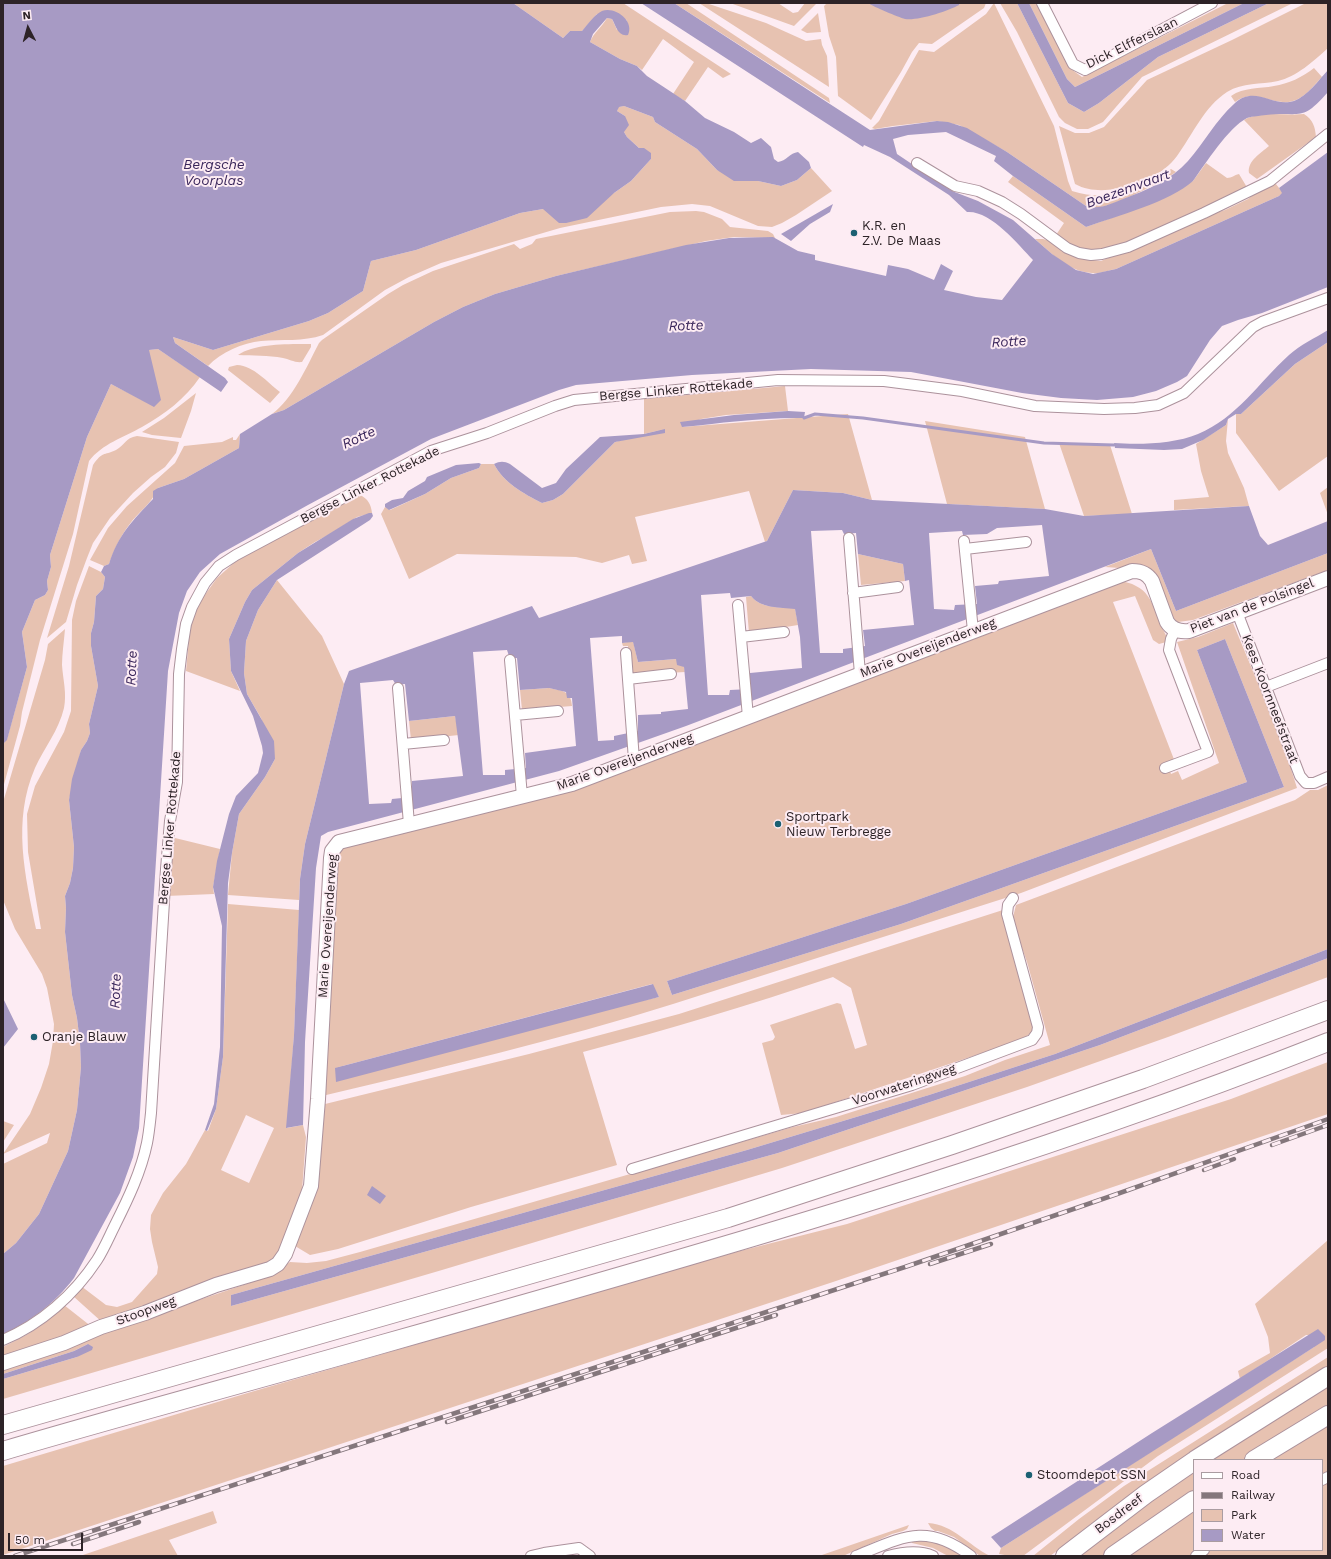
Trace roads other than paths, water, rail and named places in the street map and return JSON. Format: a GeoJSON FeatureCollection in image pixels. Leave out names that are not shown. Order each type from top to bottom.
{"type":"FeatureCollection","features":[{"type":"Feature","properties":{"kind":"highway"},"geometry":{"type":"LineString","coordinates":[[3,1425],[728,1218],[895,1164],[1136,1082],[1328,1010]]}},
{"type":"Feature","properties":{"kind":"highway"},"geometry":{"type":"LineString","coordinates":[[3,1451],[726,1246],[985,1165],[1124,1118],[1328,1042]]}},
{"type":"Feature","properties":{"kind":"highway","name":"Bosdreef"},"geometry":{"type":"LineString","coordinates":[[1196,1459],[1328,1376]]}},
{"type":"Feature","properties":{"kind":"highway"},"geometry":{"type":"LineString","coordinates":[[1256,1459],[1328,1415]]}},
{"type":"Feature","properties":{"kind":"highway","name":"Bosdreef"},"geometry":{"type":"LineString","coordinates":[[1065,1556],[1146,1494],[1193,1461]]}},
{"type":"Feature","properties":{"kind":"highway"},"geometry":{"type":"LineString","coordinates":[[1113,1556],[1193,1501]]}},
{"type":"Feature","properties":{"kind":"street","name":"Dick Elfferslaan"},"geometry":{"type":"LineString","coordinates":[[1042,3],[1073,64],[1085,70],[1212,3]]}},
{"type":"Feature","properties":{"kind":"street"},"geometry":{"type":"LineString","coordinates":[[917,163],[955,186],[978,191],[1002,202],[1067,248],[1079,253],[1091,255],[1102,254],[1128,247],[1204,214],[1270,181],[1328,134]]}},
{"type":"Feature","properties":{"kind":"street","name":"Bergse Linker Rottekade"},"geometry":{"type":"LineString","coordinates":[[3,1340],[16,1335],[47,1315],[66,1298],[98,1259],[131,1194],[147,1143],[151,1112],[166,869],[170,821],[177,782],[179,674],[182,649],[186,624],[192,607],[205,583],[219,566],[236,555],[431,451],[574,400],[778,380],[884,381],[962,391],[1035,406],[1104,409],[1158,405],[1184,393],[1253,327],[1262,322],[1328,298]]}},
{"type":"Feature","properties":{"kind":"street"},"geometry":{"type":"LineString","coordinates":[[848,538],[859,668]]}},
{"type":"Feature","properties":{"kind":"street"},"geometry":{"type":"LineString","coordinates":[[972,627],[964,545],[1026,542]]}},
{"type":"Feature","properties":{"kind":"street","name":"Marie Overeijenderweg"},"geometry":{"type":"LineString","coordinates":[[285,1254],[311,1186],[317,1122],[332,851],[338,842],[409,819],[522,791],[572,784],[634,753],[747,712],[859,668],[1132,571],[1145,573],[1149,576],[1167,622],[1170,627],[1175,630]]}},
{"type":"Feature","properties":{"kind":"street","name":"Piet van de Polsingel"},"geometry":{"type":"LineString","coordinates":[[1175,630],[1183,632],[1189,631],[1328,578]]}},
{"type":"Feature","properties":{"kind":"street"},"geometry":{"type":"LineString","coordinates":[[853,593],[898,587]]}},
{"type":"Feature","properties":{"kind":"street"},"geometry":{"type":"LineString","coordinates":[[738,605],[747,712]]}},
{"type":"Feature","properties":{"kind":"street","name":"Kees Koornneefstraat"},"geometry":{"type":"LineString","coordinates":[[1237,612],[1300,776],[1306,783],[1314,783],[1328,777]]}},
{"type":"Feature","properties":{"kind":"street"},"geometry":{"type":"LineString","coordinates":[[1165,768],[1208,752],[1169,650],[1171,639],[1175,630]]}},
{"type":"Feature","properties":{"kind":"street"},"geometry":{"type":"LineString","coordinates":[[741,637],[784,632]]}},
{"type":"Feature","properties":{"kind":"street"},"geometry":{"type":"LineString","coordinates":[[626,653],[634,753]]}},
{"type":"Feature","properties":{"kind":"street"},"geometry":{"type":"LineString","coordinates":[[510,660],[522,791]]}},
{"type":"Feature","properties":{"kind":"street"},"geometry":{"type":"LineString","coordinates":[[1266,687],[1328,663]]}},
{"type":"Feature","properties":{"kind":"street"},"geometry":{"type":"LineString","coordinates":[[628,679],[671,674]]}},
{"type":"Feature","properties":{"kind":"street"},"geometry":{"type":"LineString","coordinates":[[398,688],[409,819]]}},
{"type":"Feature","properties":{"kind":"street"},"geometry":{"type":"LineString","coordinates":[[515,715],[558,711]]}},
{"type":"Feature","properties":{"kind":"street"},"geometry":{"type":"LineString","coordinates":[[403,744],[444,740]]}},
{"type":"Feature","properties":{"kind":"street","name":"Voorwateringweg"},"geometry":{"type":"LineString","coordinates":[[632,1169],[912,1085],[1032,1040],[1037,1034],[1038,1028],[1007,914],[1008,905],[1013,898]]}},
{"type":"Feature","properties":{"kind":"street","name":"Stoopweg"},"geometry":{"type":"LineString","coordinates":[[3,1363],[64,1343],[101,1327],[145,1313],[216,1286],[270,1269],[278,1264],[285,1254]]}},
{"type":"Feature","properties":{"kind":"street"},"geometry":{"type":"LineString","coordinates":[[856,1556],[904,1537],[919,1534],[940,1538],[954,1544],[972,1556]]}},
{"type":"Feature","properties":{"kind":"street"},"geometry":{"type":"LineString","coordinates":[[531,1556],[579,1548],[590,1556]]}},
{"type":"Feature","properties":{"kind":"street"},"geometry":{"type":"LineString","coordinates":[[888,1556],[904,1552],[919,1552],[933,1556]]}},
{"type":"Feature","properties":{"kind":"water","name":"Bergsche Voorplas"},"geometry":{"type":"Polygon","coordinates":[[[3,3],[513,3],[563,38],[570,31],[582,31],[594,17],[602,11],[613,11],[618,13],[626,20],[629,25],[628,35],[620,33],[612,19],[607,18],[593,34],[590,42],[620,59],[637,66],[647,76],[685,101],[705,118],[734,132],[751,143],[761,138],[771,147],[774,159],[778,162],[798,152],[809,162],[811,168],[797,180],[781,186],[758,181],[734,181],[717,170],[697,149],[655,122],[653,117],[624,106],[619,107],[617,111],[625,116],[629,125],[624,132],[627,137],[639,148],[644,148],[651,153],[651,159],[631,181],[614,193],[587,218],[566,223],[559,223],[543,209],[520,213],[416,250],[371,261],[363,291],[328,313],[309,321],[213,350],[173,337],[175,343],[225,378],[228,382],[221,392],[158,349],[149,350],[161,400],[154,407],[111,384],[87,437],[50,555],[51,567],[47,581],[48,590],[45,595],[35,600],[22,632],[27,667],[7,740],[3,744],[3,3]]]}},
{"type":"Feature","properties":{"kind":"water","name":"Rotte"},"geometry":{"type":"Polygon","coordinates":[[[641,3],[674,3],[870,130],[937,121],[948,122],[967,128],[1007,152],[1086,206],[1091,207],[1105,206],[1132,196],[1158,184],[1174,174],[1188,161],[1228,110],[1242,98],[1256,96],[1278,102],[1294,101],[1308,92],[1328,70],[1328,92],[1319,102],[1306,112],[1300,114],[1278,114],[1247,118],[1232,130],[1193,181],[1183,189],[1157,202],[1086,227],[1013,176],[994,161],[996,156],[946,132],[908,135],[893,139],[897,154],[952,191],[978,201],[1013,220],[1052,254],[1076,270],[1093,274],[1116,269],[1279,196],[1282,193],[1279,188],[1328,152],[1328,287],[1262,313],[1222,326],[1210,340],[1187,376],[1156,391],[1133,397],[1097,400],[1061,398],[1022,393],[911,372],[811,369],[692,375],[576,385],[559,390],[431,439],[220,554],[200,572],[187,591],[179,613],[168,671],[139,1128],[133,1157],[120,1193],[74,1278],[66,1288],[42,1311],[3,1335],[3,1254],[16,1243],[39,1214],[68,1151],[77,1110],[81,1067],[80,1043],[72,995],[65,932],[65,896],[70,883],[73,868],[74,847],[69,800],[72,779],[81,750],[90,733],[89,724],[98,686],[91,646],[91,633],[94,622],[96,596],[103,589],[105,577],[101,572],[104,566],[109,564],[117,545],[127,528],[153,499],[153,491],[184,479],[239,448],[240,434],[272,414],[284,410],[434,322],[463,307],[495,294],[556,276],[686,245],[729,238],[773,237],[798,251],[815,255],[815,260],[886,276],[888,265],[908,269],[934,280],[941,264],[953,271],[944,290],[976,297],[1002,300],[1033,260],[1012,237],[985,216],[967,212],[949,195],[890,157],[864,145],[863,147],[641,3]]]}},
{"type":"Feature","properties":{"kind":"water"},"geometry":{"type":"Polygon","coordinates":[[[868,3],[960,3],[959,5],[941,13],[925,17],[905,19],[868,3]]]}},
{"type":"Feature","properties":{"kind":"water"},"geometry":{"type":"Polygon","coordinates":[[[1017,3],[1029,3],[1067,79],[1075,87],[1244,3],[1269,3],[1158,57],[1099,103],[1084,112],[1068,103],[1017,3]]]}},
{"type":"Feature","properties":{"kind":"water"},"geometry":{"type":"Polygon","coordinates":[[[833,204],[830,212],[810,224],[791,241],[781,234],[833,204]]]}},
{"type":"Feature","properties":{"kind":"water"},"geometry":{"type":"Polygon","coordinates":[[[1328,330],[1328,342],[1295,364],[1241,414],[1236,414],[1228,419],[1226,425],[1203,440],[1182,449],[1164,450],[1115,448],[1114,443],[1145,444],[1178,440],[1198,434],[1212,427],[1224,419],[1247,399],[1293,351],[1328,330]]]}},
{"type":"Feature","properties":{"kind":"water"},"geometry":{"type":"Polygon","coordinates":[[[788,411],[805,412],[804,418],[758,419],[682,427],[680,422],[734,415],[788,411]]]}},
{"type":"Feature","properties":{"kind":"water"},"geometry":{"type":"Polygon","coordinates":[[[665,429],[665,433],[615,442],[563,494],[553,500],[542,503],[528,496],[508,482],[494,464],[498,462],[506,462],[510,464],[542,488],[556,483],[566,469],[600,437],[644,434],[665,429]]]}},
{"type":"Feature","properties":{"kind":"water"},"geometry":{"type":"Polygon","coordinates":[[[481,464],[479,468],[451,478],[425,494],[389,510],[385,507],[385,504],[392,500],[403,498],[408,491],[425,481],[427,477],[456,465],[481,464]]]}},
{"type":"Feature","properties":{"kind":"water"},"geometry":{"type":"Polygon","coordinates":[[[793,490],[843,493],[872,500],[1045,509],[1084,516],[1249,506],[1260,536],[1268,545],[1328,521],[1328,553],[1176,611],[1151,549],[686,726],[559,771],[328,832],[321,836],[316,868],[305,1042],[303,1125],[286,1128],[294,1035],[300,879],[305,844],[344,684],[349,671],[532,606],[539,618],[767,541],[793,490]],[[1042,525],[997,528],[987,534],[963,535],[962,531],[929,533],[934,609],[954,610],[955,605],[977,604],[975,586],[998,584],[999,581],[1049,576],[1042,525]],[[842,530],[811,531],[820,653],[843,653],[843,649],[865,646],[863,630],[914,625],[909,580],[905,581],[903,564],[858,554],[856,533],[844,534],[842,530]],[[730,593],[701,595],[708,695],[729,695],[730,690],[750,689],[750,673],[802,668],[800,637],[795,609],[765,605],[755,600],[751,596],[731,598],[730,593]],[[622,636],[590,638],[598,741],[614,740],[614,736],[638,731],[638,715],[661,714],[661,712],[688,709],[684,667],[677,665],[676,659],[638,662],[633,642],[622,643],[622,636]],[[507,650],[473,652],[483,775],[505,775],[505,770],[526,768],[525,753],[576,746],[572,698],[567,698],[566,692],[549,688],[520,690],[517,658],[510,659],[507,650]],[[393,680],[360,683],[369,804],[391,803],[392,799],[412,797],[412,781],[463,776],[455,716],[409,721],[405,684],[396,685],[393,680]]]}},
{"type":"Feature","properties":{"kind":"water"},"geometry":{"type":"Polygon","coordinates":[[[372,513],[373,516],[370,520],[277,580],[258,610],[246,641],[244,673],[247,694],[274,741],[275,759],[265,777],[239,814],[228,883],[223,1057],[216,1109],[207,1131],[205,1130],[214,1104],[220,1047],[222,926],[213,887],[217,861],[229,814],[236,796],[258,773],[263,753],[253,716],[231,671],[229,639],[245,602],[252,590],[298,553],[353,519],[372,513]]]}},
{"type":"Feature","properties":{"kind":"water"},"geometry":{"type":"Polygon","coordinates":[[[1225,639],[1284,787],[901,924],[672,995],[667,981],[906,904],[1247,782],[1197,650],[1225,639]]]}},
{"type":"Feature","properties":{"kind":"water"},"geometry":{"type":"Polygon","coordinates":[[[1328,949],[1328,958],[1100,1045],[778,1153],[231,1306],[231,1295],[747,1150],[929,1095],[1055,1054],[1328,949]]]}},
{"type":"Feature","properties":{"kind":"water"},"geometry":{"type":"Polygon","coordinates":[[[653,984],[659,997],[336,1082],[335,1068],[653,984]]]}},
{"type":"Feature","properties":{"kind":"water"},"geometry":{"type":"Polygon","coordinates":[[[3,998],[18,1029],[3,1048],[3,998]]]}},
{"type":"Feature","properties":{"kind":"water"},"geometry":{"type":"Polygon","coordinates":[[[372,1186],[386,1196],[380,1204],[367,1195],[372,1186]]]}},
{"type":"Feature","properties":{"kind":"water"},"geometry":{"type":"Polygon","coordinates":[[[1318,1329],[1325,1336],[1325,1340],[1001,1548],[991,1537],[1152,1433],[1318,1329]]]}},
{"type":"Feature","properties":{"kind":"water"},"geometry":{"type":"Polygon","coordinates":[[[88,1344],[93,1347],[92,1350],[77,1357],[3,1379],[3,1374],[74,1351],[88,1344]]]}},
{"type":"Feature","properties":{"kind":"waterway"},"geometry":{"type":"LineString","coordinates":[[804,418],[815,414],[863,418],[1044,443],[1114,445]]}},
{"type":"Feature","properties":{"kind":"railway"},"geometry":{"type":"LineString","coordinates":[[15,1556],[905,1267],[1328,1119]]}},
{"type":"Feature","properties":{"kind":"railway"},"geometry":{"type":"LineString","coordinates":[[1272,1145],[1328,1125]]}},
{"type":"Feature","properties":{"kind":"railway"},"geometry":{"type":"LineString","coordinates":[[1204,1170],[1234,1159]]}},
{"type":"Feature","properties":{"kind":"railway"},"geometry":{"type":"LineString","coordinates":[[930,1264],[991,1244]]}},
{"type":"Feature","properties":{"kind":"railway"},"geometry":{"type":"LineString","coordinates":[[447,1422],[776,1315]]}},
{"type":"Feature","properties":{"kind":"railway"},"geometry":{"type":"LineString","coordinates":[[73,1544],[139,1522]]}},
{"type":"Feature","properties":{"kind":"place","name":"K.R. en Z.V. De Maas"},"geometry":{"type":"Point","coordinates":[854,233]}},
{"type":"Feature","properties":{"kind":"place","name":"Sportpark Nieuw Terbregge"},"geometry":{"type":"Point","coordinates":[778,824]}},
{"type":"Feature","properties":{"kind":"place","name":"Oranje Blauw"},"geometry":{"type":"Point","coordinates":[34,1037]}},
{"type":"Feature","properties":{"kind":"place","name":"Stoomdepot SSN"},"geometry":{"type":"Point","coordinates":[1029,1475]}},
{"type":"Feature","properties":{"kind":"water label","name":"Boezemvaart"},"geometry":{"type":"Point","coordinates":[1128,189]}}]}
